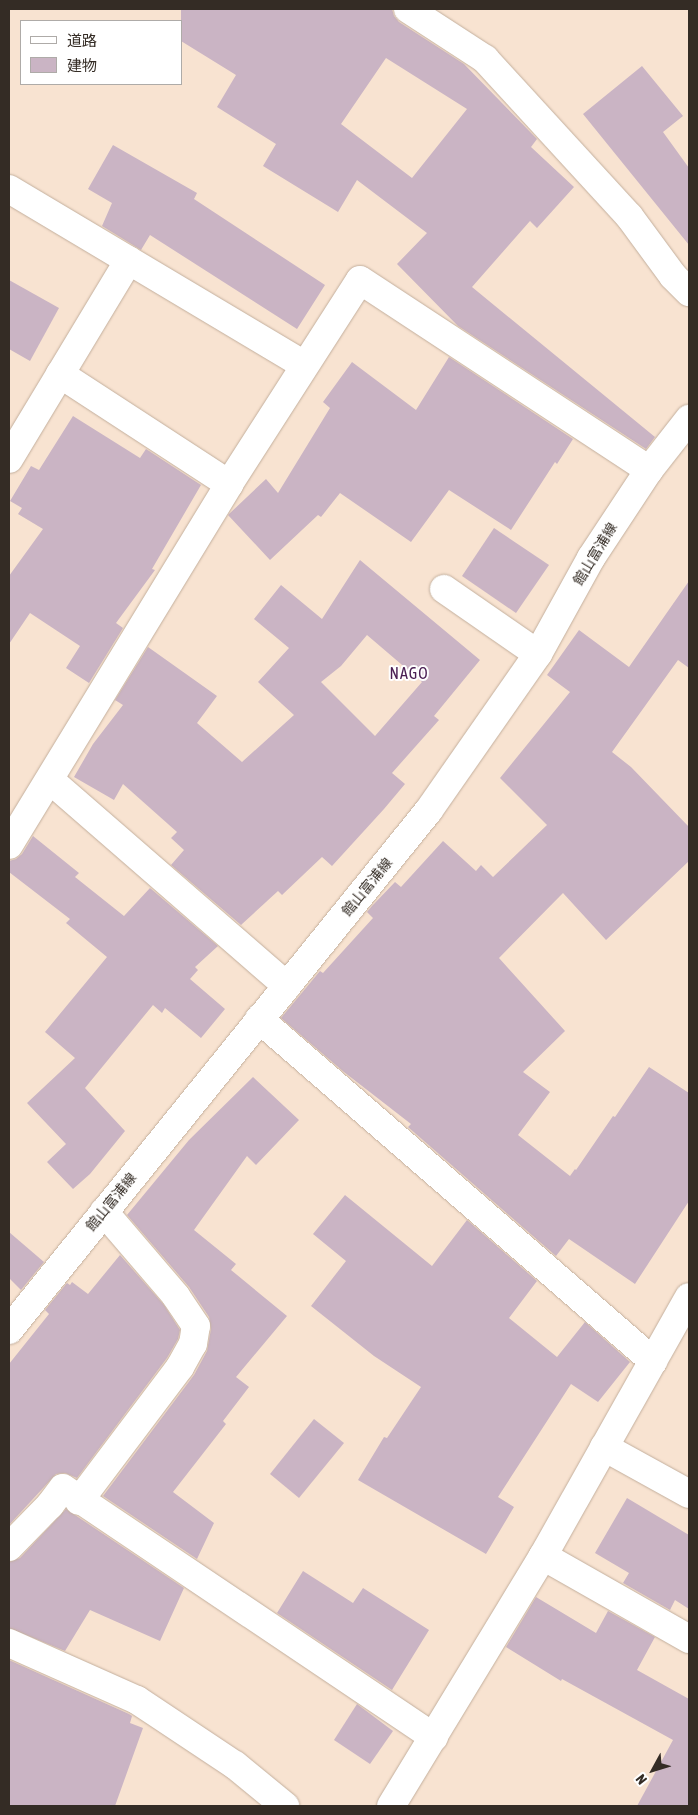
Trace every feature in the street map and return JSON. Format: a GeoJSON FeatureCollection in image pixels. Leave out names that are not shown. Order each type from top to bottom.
{"type":"FeatureCollection","features":[{"type":"Feature","properties":{"kind":"street"},"geometry":{"type":"LineString","coordinates":[[408,9],[485,59],[629,216],[673,276],[689,292]]}},
{"type":"Feature","properties":{"kind":"street"},"geometry":{"type":"LineString","coordinates":[[9,189],[304,364]]}},
{"type":"Feature","properties":{"kind":"street"},"geometry":{"type":"LineString","coordinates":[[9,459],[128,260]]}},
{"type":"Feature","properties":{"kind":"street"},"geometry":{"type":"LineString","coordinates":[[9,845],[229,484],[304,364],[360,280],[649,470]]}},
{"type":"Feature","properties":{"kind":"street"},"geometry":{"type":"LineString","coordinates":[[60,374],[229,484]]}},
{"type":"Feature","properties":{"kind":"street","name":"館山富浦線"},"geometry":{"type":"LineString","coordinates":[[9,1330],[429,810],[538,654],[591,558],[649,470],[686,429]]}},
{"type":"Feature","properties":{"kind":"street"},"geometry":{"type":"LineString","coordinates":[[444,589],[538,654]]}},
{"type":"Feature","properties":{"kind":"street"},"geometry":{"type":"LineString","coordinates":[[50,780],[286,986]]}},
{"type":"Feature","properties":{"kind":"street"},"geometry":{"type":"LineString","coordinates":[[260,1019],[653,1361]]}},
{"type":"Feature","properties":{"kind":"street"},"geometry":{"type":"LineString","coordinates":[[79,1501],[180,1367],[193,1344],[196,1326],[176,1296],[104,1212]]}},
{"type":"Feature","properties":{"kind":"street"},"geometry":{"type":"LineString","coordinates":[[391,1806],[543,1556],[689,1297]]}},
{"type":"Feature","properties":{"kind":"street"},"geometry":{"type":"LineString","coordinates":[[604,1447],[689,1494]]}},
{"type":"Feature","properties":{"kind":"street"},"geometry":{"type":"LineString","coordinates":[[9,1547],[50,1505],[63,1488],[79,1501],[434,1737]]}},
{"type":"Feature","properties":{"kind":"street"},"geometry":{"type":"LineString","coordinates":[[543,1556],[689,1639]]}},
{"type":"Feature","properties":{"kind":"street"},"geometry":{"type":"LineString","coordinates":[[9,1643],[138,1700],[235,1765],[285,1806]]}},
{"type":"Feature","properties":{"kind":"building"},"geometry":{"type":"Polygon","coordinates":[[[181,9],[392,9],[394,16],[399,22],[464,64],[537,139],[531,147],[574,187],[537,228],[530,221],[472,287],[655,437],[646,449],[458,326],[397,264],[427,233],[357,180],[338,212],[263,166],[276,144],[217,107],[236,75],[182,42],[181,9]],[[386,58],[341,124],[412,178],[467,109],[386,58]]]}},
{"type":"Feature","properties":{"kind":"building"},"geometry":{"type":"Polygon","coordinates":[[[642,66],[683,116],[663,132],[689,168],[689,245],[583,114],[642,66]]]}},
{"type":"Feature","properties":{"kind":"building"},"geometry":{"type":"Polygon","coordinates":[[[113,145],[197,193],[194,199],[325,285],[297,329],[150,235],[141,250],[102,226],[112,203],[88,189],[113,145]]]}},
{"type":"Feature","properties":{"kind":"building"},"geometry":{"type":"Polygon","coordinates":[[[9,280],[59,308],[30,361],[9,349],[9,280]]]}},
{"type":"Feature","properties":{"kind":"building"},"geometry":{"type":"Polygon","coordinates":[[[449,357],[573,439],[557,464],[555,462],[511,530],[449,490],[411,542],[340,493],[321,517],[318,515],[270,560],[228,515],[266,479],[278,493],[330,408],[323,402],[352,362],[416,410],[449,357]]]}},
{"type":"Feature","properties":{"kind":"building"},"geometry":{"type":"Polygon","coordinates":[[[73,416],[140,458],[146,449],[201,485],[152,569],[155,570],[116,623],[123,628],[89,683],[66,668],[80,646],[30,613],[9,644],[9,576],[43,529],[18,514],[22,508],[10,501],[31,466],[39,470],[73,416]]]}},
{"type":"Feature","properties":{"kind":"building"},"geometry":{"type":"Polygon","coordinates":[[[494,528],[549,565],[516,613],[462,576],[494,528]]]}},
{"type":"Feature","properties":{"kind":"building"},"geometry":{"type":"Polygon","coordinates":[[[360,560],[480,660],[434,716],[439,720],[392,773],[405,784],[384,809],[332,866],[322,857],[282,895],[278,891],[241,925],[171,865],[184,850],[171,838],[177,832],[123,784],[114,800],[74,777],[93,744],[123,705],[115,700],[148,647],[217,696],[197,723],[242,762],[294,715],[258,682],[289,648],[254,619],[281,585],[322,619],[360,560]],[[367,635],[341,666],[321,682],[375,736],[422,682],[367,635]]]}},
{"type":"Feature","properties":{"kind":"building"},"geometry":{"type":"Polygon","coordinates":[[[689,581],[689,668],[678,660],[612,752],[631,767],[689,827],[689,861],[606,940],[563,893],[499,958],[565,1031],[523,1072],[550,1092],[518,1135],[570,1176],[613,1116],[615,1117],[649,1067],[689,1093],[689,1201],[635,1284],[569,1239],[556,1256],[408,1127],[411,1124],[344,1072],[281,1018],[320,971],[323,973],[373,918],[367,912],[372,906],[395,882],[401,887],[443,841],[476,871],[481,865],[493,877],[547,825],[500,778],[570,692],[547,675],[579,630],[629,667],[689,581]]]}},
{"type":"Feature","properties":{"kind":"building"},"geometry":{"type":"Polygon","coordinates":[[[33,836],[79,873],[75,877],[124,916],[150,888],[218,946],[195,967],[198,970],[190,979],[225,1009],[201,1038],[165,1008],[162,1013],[153,1005],[85,1088],[125,1131],[90,1174],[73,1189],[47,1162],[66,1144],[27,1103],[75,1058],[45,1032],[107,957],[66,923],[70,919],[9,872],[9,861],[16,859],[22,854],[33,836]]]}},
{"type":"Feature","properties":{"kind":"building"},"geometry":{"type":"Polygon","coordinates":[[[253,1077],[299,1120],[256,1165],[247,1156],[194,1230],[236,1264],[231,1270],[287,1316],[236,1377],[249,1387],[223,1421],[226,1424],[173,1492],[214,1523],[197,1559],[103,1496],[194,1375],[207,1351],[211,1329],[209,1317],[189,1287],[127,1215],[189,1140],[253,1077]]]}},
{"type":"Feature","properties":{"kind":"building"},"geometry":{"type":"Polygon","coordinates":[[[345,1195],[432,1266],[467,1220],[537,1281],[509,1318],[557,1357],[585,1322],[630,1362],[598,1402],[571,1384],[498,1497],[514,1507],[486,1554],[358,1480],[384,1437],[387,1438],[421,1387],[374,1356],[311,1306],[346,1261],[313,1234],[345,1195]]]}},
{"type":"Feature","properties":{"kind":"building"},"geometry":{"type":"Polygon","coordinates":[[[9,1232],[44,1262],[21,1290],[9,1278],[9,1232]]]}},
{"type":"Feature","properties":{"kind":"building"},"geometry":{"type":"Polygon","coordinates":[[[120,1255],[164,1305],[180,1330],[178,1339],[167,1358],[77,1478],[65,1473],[56,1474],[9,1525],[9,1364],[49,1314],[45,1310],[67,1283],[70,1285],[72,1282],[88,1294],[120,1255]]]}},
{"type":"Feature","properties":{"kind":"building"},"geometry":{"type":"Polygon","coordinates":[[[314,1419],[344,1443],[299,1498],[270,1474],[314,1419]]]}},
{"type":"Feature","properties":{"kind":"building"},"geometry":{"type":"Polygon","coordinates":[[[627,1498],[689,1535],[689,1609],[675,1600],[670,1610],[623,1583],[629,1573],[595,1553],[627,1498]]]}},
{"type":"Feature","properties":{"kind":"building"},"geometry":{"type":"Polygon","coordinates":[[[66,1509],[184,1588],[160,1641],[90,1610],[65,1651],[9,1628],[9,1562],[20,1558],[66,1509]]]}},
{"type":"Feature","properties":{"kind":"building"},"geometry":{"type":"Polygon","coordinates":[[[303,1571],[353,1603],[363,1588],[429,1630],[392,1690],[277,1613],[303,1571]]]}},
{"type":"Feature","properties":{"kind":"building"},"geometry":{"type":"Polygon","coordinates":[[[536,1597],[596,1633],[608,1611],[655,1637],[637,1670],[689,1699],[689,1806],[637,1806],[673,1740],[562,1679],[561,1681],[506,1647],[536,1597]]]}},
{"type":"Feature","properties":{"kind":"building"},"geometry":{"type":"Polygon","coordinates":[[[9,1660],[129,1714],[132,1716],[130,1723],[143,1728],[115,1806],[9,1806],[9,1660]]]}},
{"type":"Feature","properties":{"kind":"building"},"geometry":{"type":"Polygon","coordinates":[[[357,1704],[393,1731],[370,1764],[334,1740],[357,1704]]]}},
{"type":"Feature","properties":{"kind":"district","name":"NAGO"},"geometry":{"type":"Point","coordinates":[409,673]}}]}
